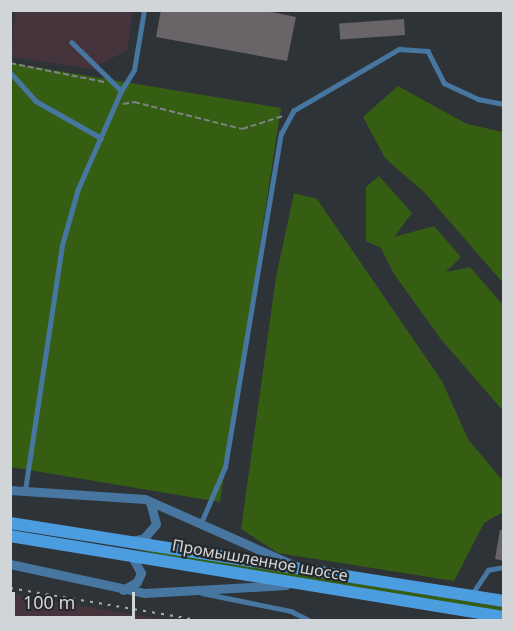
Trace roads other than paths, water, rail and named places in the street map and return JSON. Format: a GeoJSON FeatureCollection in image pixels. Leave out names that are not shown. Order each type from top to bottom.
{"type":"FeatureCollection","features":[{"type":"Feature","properties":{"kind":"main road","name":"Промышленное шоссе"},"geometry":{"type":"LineString","coordinates":[[10,523],[504,601]]}},
{"type":"Feature","properties":{"kind":"main road","name":"Промышленное шоссе"},"geometry":{"type":"LineString","coordinates":[[10,536],[504,617]]}},
{"type":"Feature","properties":{"kind":"street"},"geometry":{"type":"LineString","coordinates":[[10,490],[145,499],[298,567]]}},
{"type":"Feature","properties":{"kind":"street"},"geometry":{"type":"LineString","coordinates":[[132,541],[144,538],[156,524],[156,510],[145,499]]}},
{"type":"Feature","properties":{"kind":"street"},"geometry":{"type":"LineString","coordinates":[[120,590],[130,589],[141,573],[131,555]]}},
{"type":"Feature","properties":{"kind":"street"},"geometry":{"type":"LineString","coordinates":[[10,564],[67,573],[120,590],[202,593],[296,584]]}},
{"type":"Feature","properties":{"kind":"lane"},"geometry":{"type":"LineString","coordinates":[[26,490],[62,244],[78,189],[121,91],[134,70],[144,10]]}},
{"type":"Feature","properties":{"kind":"lane"},"geometry":{"type":"LineString","coordinates":[[72,43],[121,91]]}},
{"type":"Feature","properties":{"kind":"lane"},"geometry":{"type":"LineString","coordinates":[[201,523],[225,467],[281,134],[293,111],[399,49],[428,51],[444,83],[478,99],[504,104]]}},
{"type":"Feature","properties":{"kind":"lane"},"geometry":{"type":"LineString","coordinates":[[10,72],[36,100],[100,138]]}},
{"type":"Feature","properties":{"kind":"lane"},"geometry":{"type":"LineString","coordinates":[[471,595],[488,570],[504,567]]}},
{"type":"Feature","properties":{"kind":"lane"},"geometry":{"type":"LineString","coordinates":[[202,593],[291,611],[309,621]]}},
{"type":"Feature","properties":{"kind":"railway"},"geometry":{"type":"LineString","coordinates":[[10,588],[197,620]]}}]}
